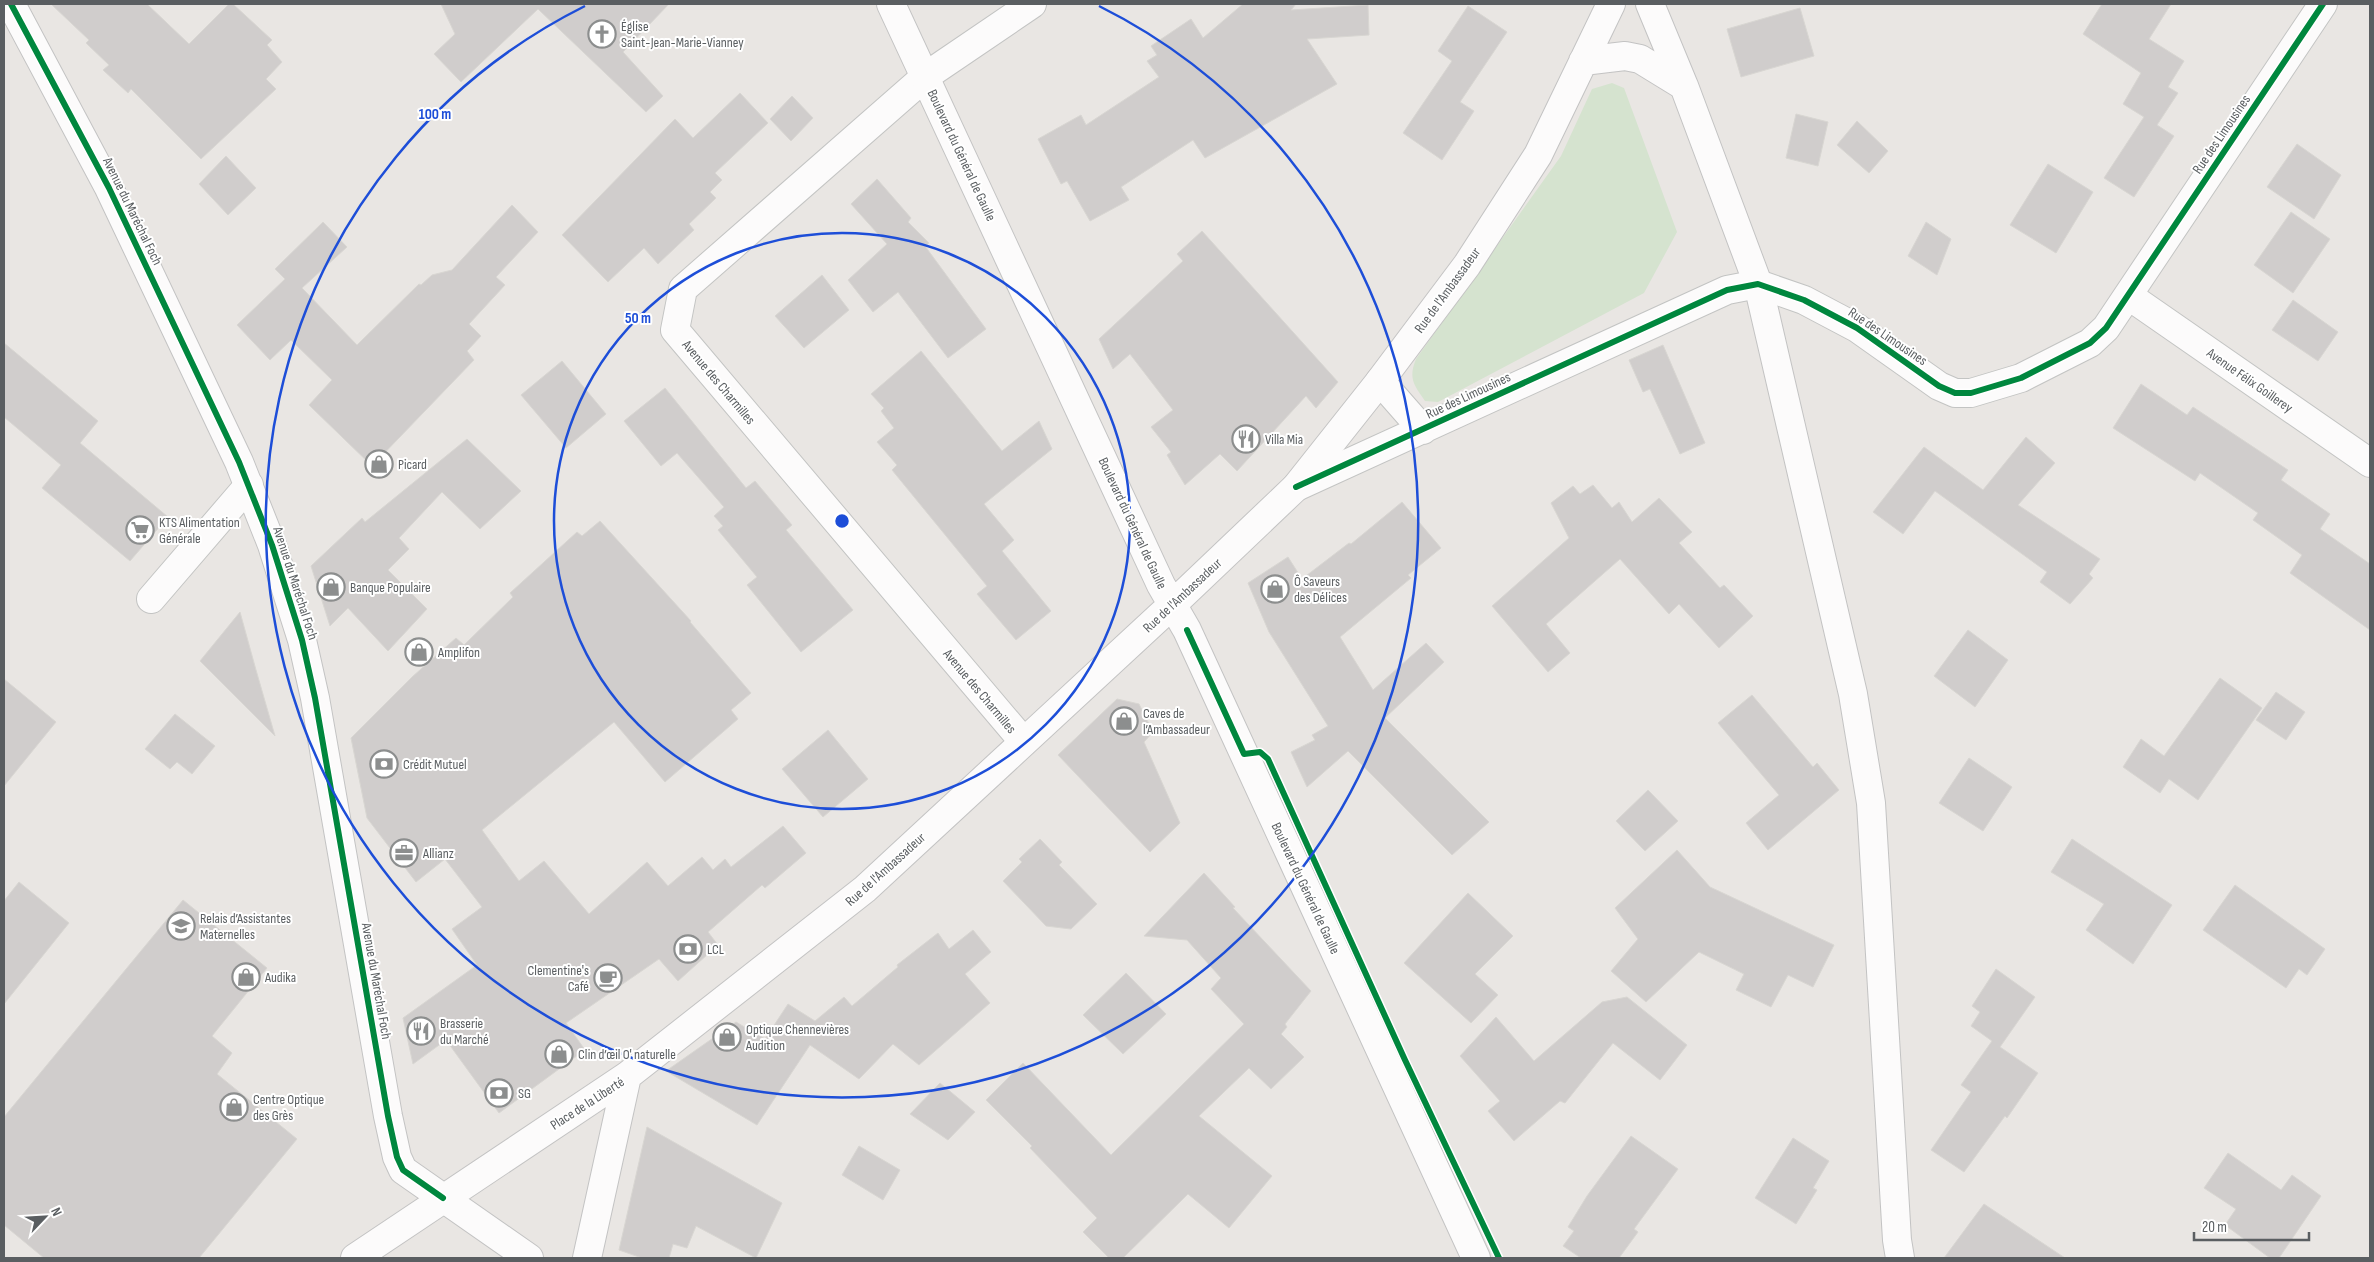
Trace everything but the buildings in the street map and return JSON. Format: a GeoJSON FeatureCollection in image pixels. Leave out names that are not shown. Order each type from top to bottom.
{"type":"FeatureCollection","features":[{"type":"Feature","properties":{"kind":"main road","name":"Avenue du Maréchal Foch"},"geometry":{"type":"LineString","coordinates":[[12,4],[109,188],[249,485],[272,545],[302,640],[315,698],[386,1106],[397,1157],[403,1170],[444,1198]]}},
{"type":"Feature","properties":{"kind":"main road","name":"Boulevard du Général de Gaulle"},"geometry":{"type":"LineString","coordinates":[[891,4],[1150,562],[1244,754],[1476,1258]]}},
{"type":"Feature","properties":{"kind":"main road","name":"Avenue des Charmilles"},"geometry":{"type":"LineString","coordinates":[[1023,741],[675,330],[683,289],[926,76],[1032,4]]}},
{"type":"Feature","properties":{"kind":"main road","name":"Rue de l'Ambassadeur"},"geometry":{"type":"LineString","coordinates":[[627,1076],[865,889],[1296,487],[1380,380],[1466,265],[1538,156],[1611,4]]}},
{"type":"Feature","properties":{"kind":"main road"},"geometry":{"type":"LineString","coordinates":[[1650,4],[1684,86],[1758,284],[1846,666],[1871,803],[1897,1240],[1900,1258]]}},
{"type":"Feature","properties":{"kind":"main road","name":"Rue des Limousines"},"geometry":{"type":"LineString","coordinates":[[1296,487],[1727,290],[1758,284],[1804,300],[1857,328],[1939,386],[1955,393],[1971,393],[2021,378],[2090,343],[2106,328],[2323,4]]}},
{"type":"Feature","properties":{"kind":"main road"},"geometry":{"type":"LineString","coordinates":[[1583,61],[1625,56],[1640,59],[1684,86]]}},
{"type":"Feature","properties":{"kind":"main road","name":"Avenue Félix Goillerey"},"geometry":{"type":"LineString","coordinates":[[2129,296],[2370,463]]}},
{"type":"Feature","properties":{"kind":"main road"},"geometry":{"type":"LineString","coordinates":[[1380,380],[1423,430]]}},
{"type":"Feature","properties":{"kind":"main road"},"geometry":{"type":"LineString","coordinates":[[151,599],[249,485]]}},
{"type":"Feature","properties":{"kind":"main road","name":"Place de la Liberté"},"geometry":{"type":"LineString","coordinates":[[355,1258],[627,1076]]}},
{"type":"Feature","properties":{"kind":"main road","name":"Place de la Liberté"},"geometry":{"type":"LineString","coordinates":[[587,1258],[627,1076]]}},
{"type":"Feature","properties":{"kind":"main road"},"geometry":{"type":"LineString","coordinates":[[444,1198],[529,1258]]}},
{"type":"Feature","properties":{"kind":"green space"},"geometry":{"type":"Polygon","coordinates":[[[1612,83],[1624,88],[1677,232],[1644,293],[1438,402],[1425,401],[1412,377],[1416,359],[1561,156],[1592,89],[1612,83]]]}},
{"type":"Feature","properties":{"kind":"cycle path"},"geometry":{"type":"LineString","coordinates":[[11,4],[109,188],[239,462],[272,545],[302,640],[315,698],[388,1116],[397,1157],[403,1170],[443,1198]]}},
{"type":"Feature","properties":{"kind":"cycle path"},"geometry":{"type":"LineString","coordinates":[[1296,487],[1727,290],[1758,284],[1804,300],[1857,328],[1939,386],[1955,393],[1971,393],[2021,378],[2090,343],[2106,328],[2323,4]]}},
{"type":"Feature","properties":{"kind":"cycle path"},"geometry":{"type":"LineString","coordinates":[[1187,630],[1244,754],[1260,752],[1268,759],[1405,1060],[1499,1258]]}},
{"type":"Feature","properties":{"kind":"place","name":"Église Saint-Jean-Marie-Vianney"},"geometry":{"type":"Point","coordinates":[602,34]}},
{"type":"Feature","properties":{"kind":"place","name":"Villa Mia"},"geometry":{"type":"Point","coordinates":[1246,439]}},
{"type":"Feature","properties":{"kind":"place","name":"Picard"},"geometry":{"type":"Point","coordinates":[379,464]}},
{"type":"Feature","properties":{"kind":"place","name":"KTS Alimentation Générale"},"geometry":{"type":"Point","coordinates":[140,530]}},
{"type":"Feature","properties":{"kind":"place","name":"Banque Populaire"},"geometry":{"type":"Point","coordinates":[331,587]}},
{"type":"Feature","properties":{"kind":"place","name":"Ô Saveurs des Délices"},"geometry":{"type":"Point","coordinates":[1275,589]}},
{"type":"Feature","properties":{"kind":"place","name":"Amplifon"},"geometry":{"type":"Point","coordinates":[419,652]}},
{"type":"Feature","properties":{"kind":"place","name":"Caves de l’Ambassadeur"},"geometry":{"type":"Point","coordinates":[1124,721]}},
{"type":"Feature","properties":{"kind":"place","name":"Crédit Mutuel"},"geometry":{"type":"Point","coordinates":[384,764]}},
{"type":"Feature","properties":{"kind":"place","name":"Allianz"},"geometry":{"type":"Point","coordinates":[404,853]}},
{"type":"Feature","properties":{"kind":"place","name":"Relais d’Assistantes Maternelles"},"geometry":{"type":"Point","coordinates":[181,926]}},
{"type":"Feature","properties":{"kind":"place","name":"LCL"},"geometry":{"type":"Point","coordinates":[688,949]}},
{"type":"Feature","properties":{"kind":"place","name":"Audika"},"geometry":{"type":"Point","coordinates":[246,977]}},
{"type":"Feature","properties":{"kind":"place","name":"Clementine's Café"},"geometry":{"type":"Point","coordinates":[608,978]}},
{"type":"Feature","properties":{"kind":"place","name":"Brasserie du Marché"},"geometry":{"type":"Point","coordinates":[421,1031]}},
{"type":"Feature","properties":{"kind":"place","name":"Optique Chennevières Audition"},"geometry":{"type":"Point","coordinates":[727,1037]}},
{"type":"Feature","properties":{"kind":"place","name":"Clin d’œil O' naturelle"},"geometry":{"type":"Point","coordinates":[559,1054]}},
{"type":"Feature","properties":{"kind":"place","name":"SG"},"geometry":{"type":"Point","coordinates":[499,1093]}},
{"type":"Feature","properties":{"kind":"place","name":"Centre Optique des Grès"},"geometry":{"type":"Point","coordinates":[234,1107]}}]}
